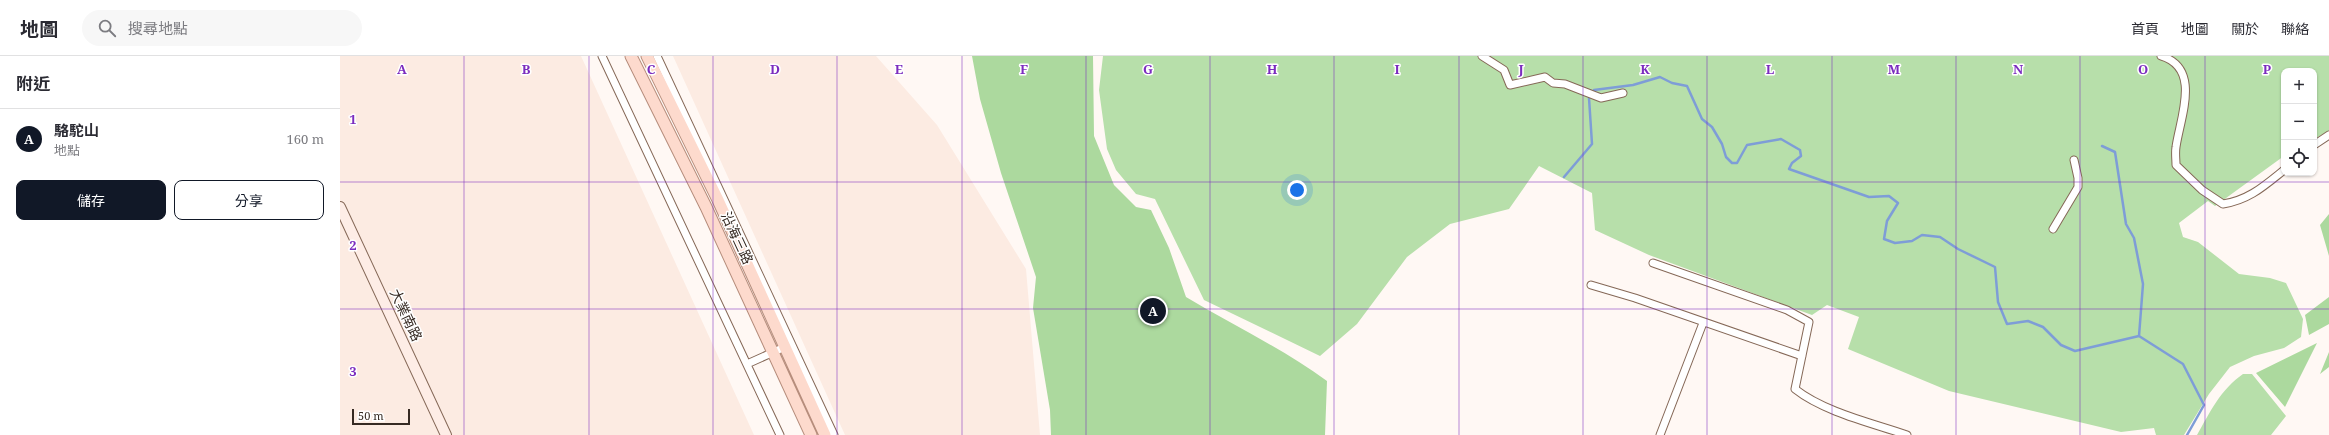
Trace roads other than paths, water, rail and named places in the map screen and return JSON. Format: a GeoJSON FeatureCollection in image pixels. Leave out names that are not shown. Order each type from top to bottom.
{"type":"FeatureCollection","features":[{"type":"Feature","properties":{"kind":"main road","name":"沿海三路"},"geometry":{"type":"LineString","coordinates":[[631,56],[706,207],[811,435]]}},
{"type":"Feature","properties":{"kind":"main road","name":"沿海三路"},"geometry":{"type":"LineString","coordinates":[[647,56],[788,345],[826,435]]}},
{"type":"Feature","properties":{"kind":"street"},"geometry":{"type":"LineString","coordinates":[[602,56],[780,435]]}},
{"type":"Feature","properties":{"kind":"street","name":"沿海三路"},"geometry":{"type":"LineString","coordinates":[[657,56],[788,345],[834,435]]}},
{"type":"Feature","properties":{"kind":"street"},"geometry":{"type":"LineString","coordinates":[[1482,56],[1504,70],[1510,85],[1545,77],[1553,83],[1565,84],[1601,98],[1623,93]]}},
{"type":"Feature","properties":{"kind":"street"},"geometry":{"type":"LineString","coordinates":[[2161,56],[2170,59],[2176,64],[2182,72],[2185,84],[2185,108],[2175,149],[2176,165],[2202,190],[2223,204],[2238,202],[2253,196],[2281,173]]}},
{"type":"Feature","properties":{"kind":"street"},"geometry":{"type":"LineString","coordinates":[[2317,142],[2329,135]]}},
{"type":"Feature","properties":{"kind":"street"},"geometry":{"type":"LineString","coordinates":[[2052,229],[2078,187],[2078,178],[2074,160]]}},
{"type":"Feature","properties":{"kind":"street","name":"大業南路"},"geometry":{"type":"LineString","coordinates":[[340,207],[446,435]]}},
{"type":"Feature","properties":{"kind":"street"},"geometry":{"type":"LineString","coordinates":[[1653,263],[1787,310],[1809,322],[1795,389],[1805,397],[1907,435]]}},
{"type":"Feature","properties":{"kind":"street"},"geometry":{"type":"LineString","coordinates":[[1590,286],[1635,298],[1703,323],[1802,356]]}},
{"type":"Feature","properties":{"kind":"street"},"geometry":{"type":"LineString","coordinates":[[1660,435],[1703,323]]}},
{"type":"Feature","properties":{"kind":"street"},"geometry":{"type":"LineString","coordinates":[[747,364],[788,345]]}},
{"type":"Feature","properties":{"kind":"waterway"},"geometry":{"type":"LineString","coordinates":[[1594,90],[1633,85],[1660,77],[1672,83],[1687,86],[1702,119],[1712,127],[1722,144],[1726,157],[1732,163],[1737,163],[1747,145],[1781,139],[1800,150],[1801,156],[1792,163],[1789,169],[1869,197],[1889,196],[1898,203],[1887,221],[1884,239],[1895,243],[1912,241],[1922,235],[1940,237],[1958,249],[1995,267],[1998,302],[2007,324],[2028,321],[2043,327],[2061,345],[2075,351],[2139,336],[2183,364],[2204,405],[2187,435]]}},
{"type":"Feature","properties":{"kind":"waterway"},"geometry":{"type":"LineString","coordinates":[[1564,177],[1592,144],[1589,98]]}},
{"type":"Feature","properties":{"kind":"waterway"},"geometry":{"type":"LineString","coordinates":[[2102,146],[2115,152],[2126,224],[2134,238],[2143,284],[2139,336]]}},
{"type":"Feature","properties":{"kind":"place","name":"駱駝山"},"geometry":{"type":"Point","coordinates":[1153,311]}}]}
